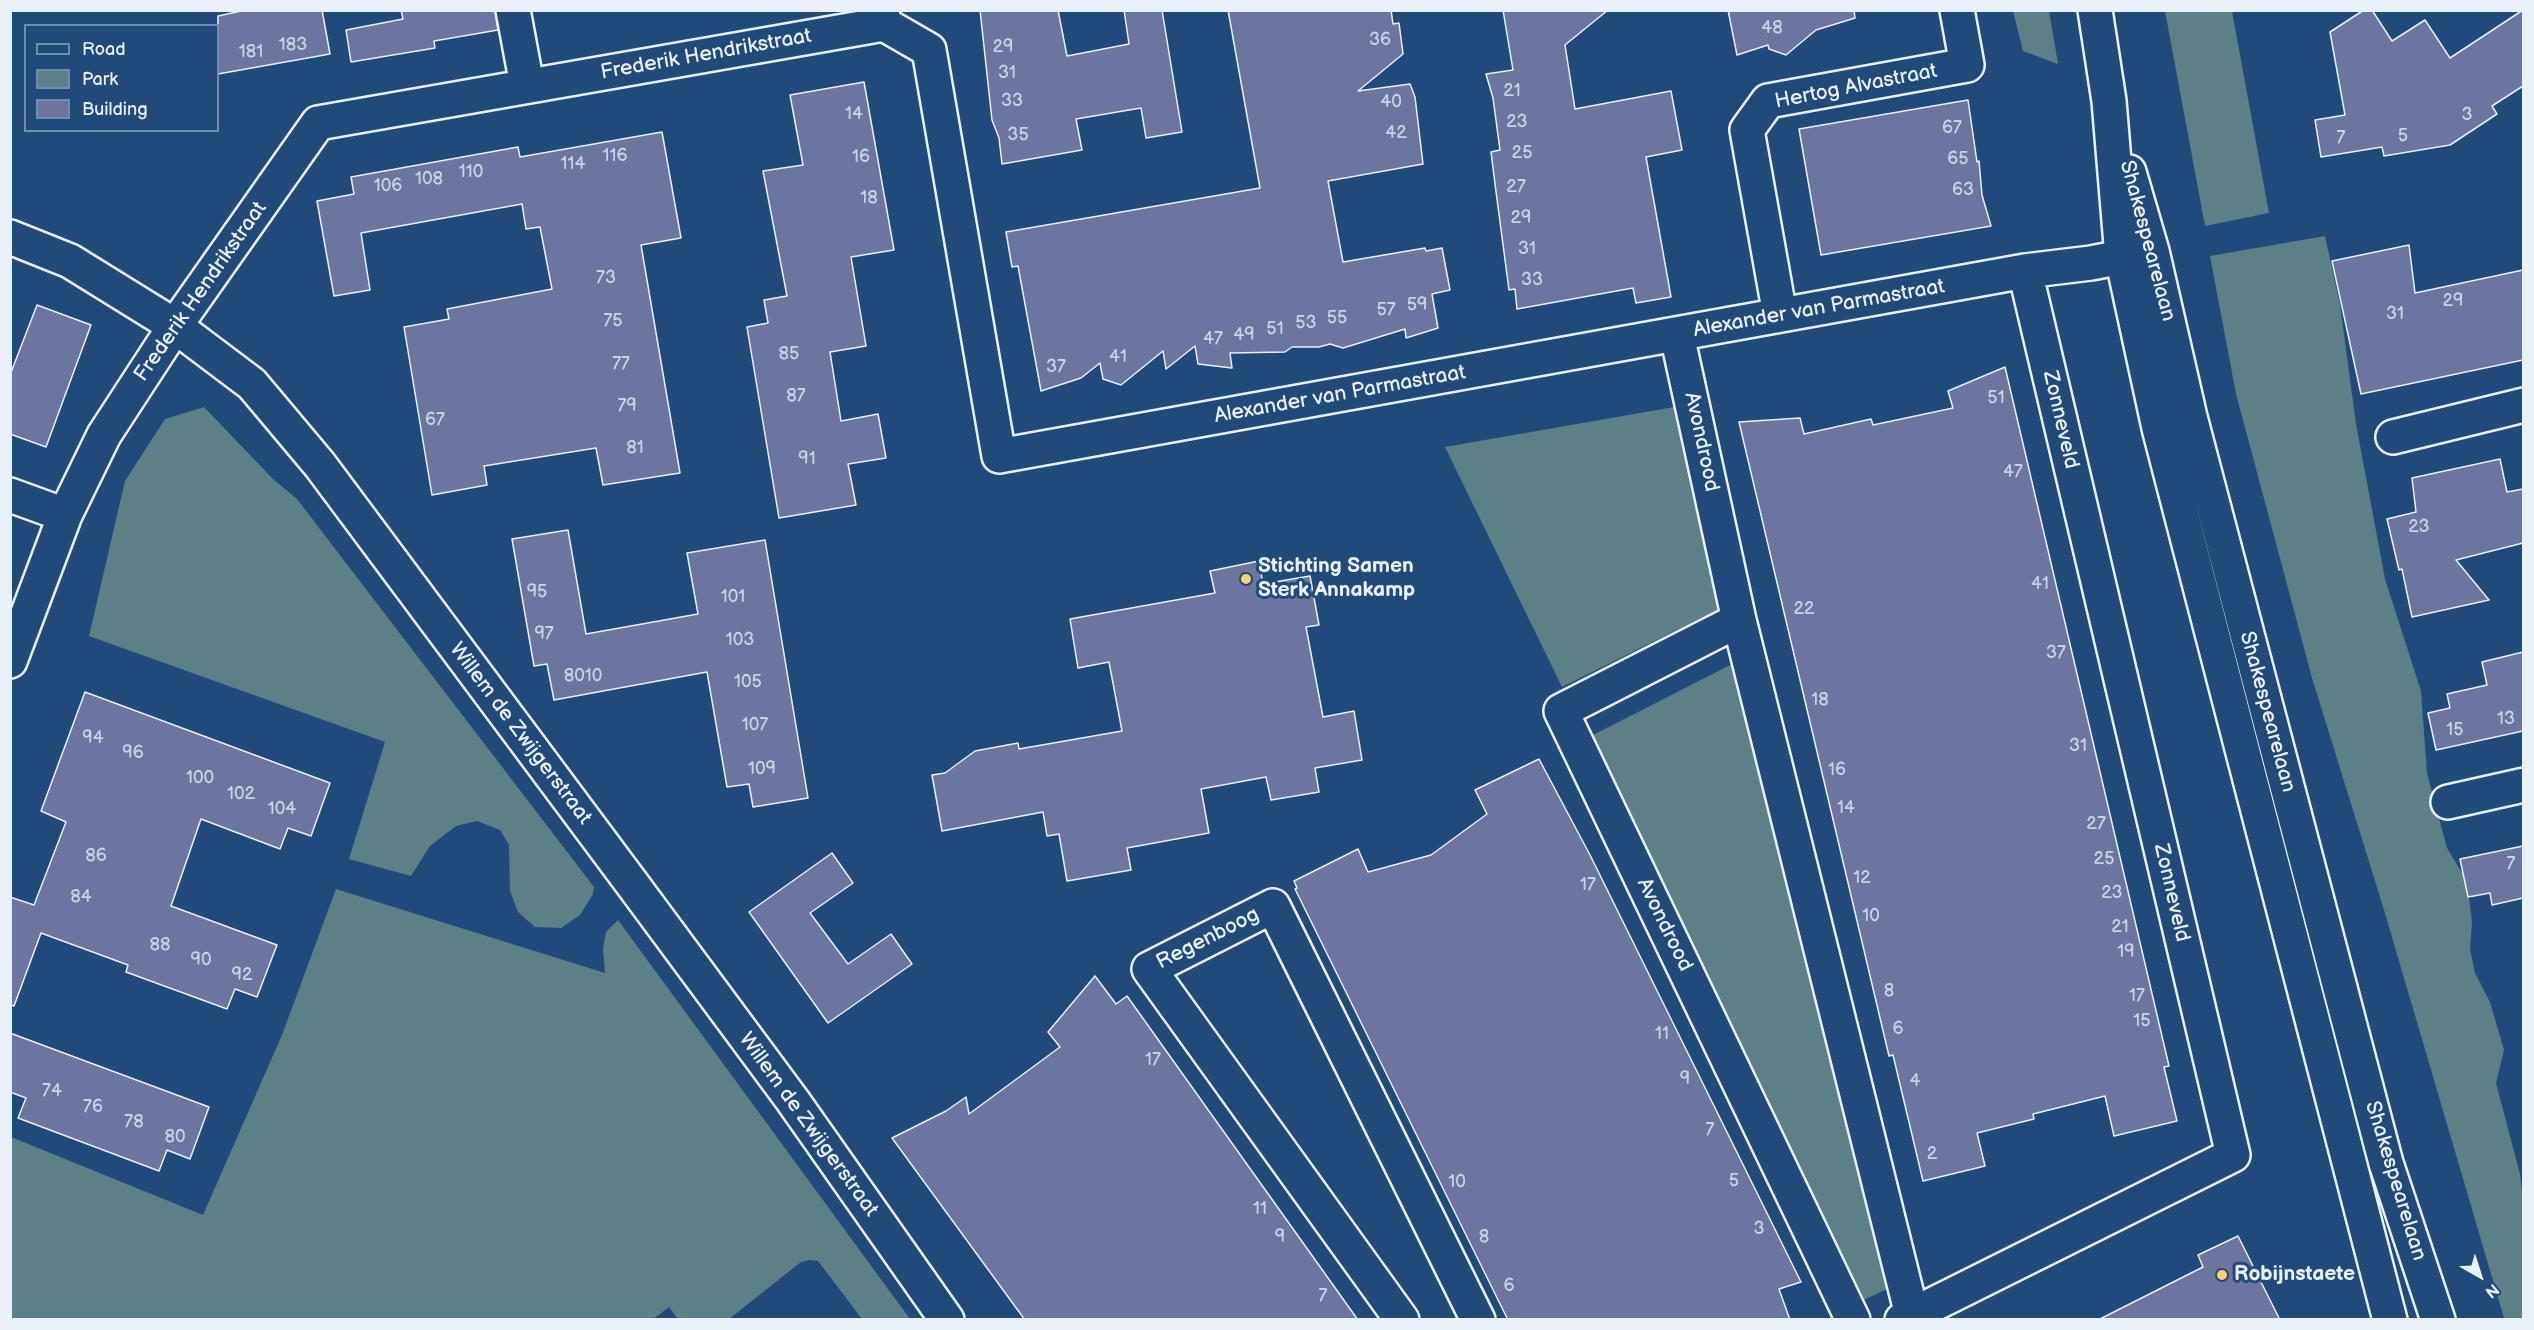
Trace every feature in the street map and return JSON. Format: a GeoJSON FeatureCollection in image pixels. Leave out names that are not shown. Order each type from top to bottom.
{"type":"FeatureCollection","features":[{"type":"Feature","properties":{"kind":"street"},"geometry":{"type":"LineString","coordinates":[[513,10],[527,85]]}},
{"type":"Feature","properties":{"kind":"street","name":"Hertog Alvastraat"},"geometry":{"type":"LineString","coordinates":[[1780,315],[1747,130],[1768,101],[1967,65],[1957,10]]}},
{"type":"Feature","properties":{"kind":"street","name":"Shakespearelaan"},"geometry":{"type":"LineString","coordinates":[[2095,10],[2137,254],[2159,428],[2390,1320]]}},
{"type":"Feature","properties":{"kind":"street","name":"Frederik Hendrikstraat"},"geometry":{"type":"LineString","coordinates":[[10,660],[64,515],[104,435],[175,326],[318,123],[883,17]]}},
{"type":"Feature","properties":{"kind":"street","name":"Alexander van Parmastraat"},"geometry":{"type":"LineString","coordinates":[[883,17],[929,50],[999,456],[2025,271],[2137,254]]}},
{"type":"Feature","properties":{"kind":"street","name":"Willem de Zwijgerstraat"},"geometry":{"type":"LineString","coordinates":[[10,237],[70,261],[175,326],[252,384],[320,465],[793,1101],[947,1320]]}},
{"type":"Feature","properties":{"kind":"street","name":"Shakespearelaan"},"geometry":{"type":"LineString","coordinates":[[2137,254],[2190,417],[2386,1163],[2438,1320]]}},
{"type":"Feature","properties":{"kind":"street","name":"Zonneveld"},"geometry":{"type":"LineString","coordinates":[[1907,1317],[2233,1155],[2025,271]]}},
{"type":"Feature","properties":{"kind":"street","name":"Avondrood"},"geometry":{"type":"LineString","coordinates":[[1677,335],[1739,620],[1907,1317]]}},
{"type":"Feature","properties":{"kind":"street"},"geometry":{"type":"LineString","coordinates":[[2393,437],[2523,405]]}},
{"type":"Feature","properties":{"kind":"street"},"geometry":{"type":"LineString","coordinates":[[10,495],[64,515]]}},
{"type":"Feature","properties":{"kind":"street","name":"Avondrood"},"geometry":{"type":"LineString","coordinates":[[1739,620],[1561,711],[1853,1320]]}},
{"type":"Feature","properties":{"kind":"street"},"geometry":{"type":"LineString","coordinates":[[2448,802],[2523,786]]}},
{"type":"Feature","properties":{"kind":"street","name":"Regenboog"},"geometry":{"type":"LineString","coordinates":[[1402,1320],[1149,969],[1273,906],[1478,1320]]}},
{"type":"Feature","properties":{"kind":"green space"},"geometry":{"type":"Polygon","coordinates":[[[2013,11],[2049,11],[2058,64],[2023,51],[2013,11]]]}},
{"type":"Feature","properties":{"kind":"green space"},"geometry":{"type":"Polygon","coordinates":[[[2165,11],[2232,11],[2269,213],[2205,226],[2165,11]]]}},
{"type":"Feature","properties":{"kind":"green space"},"geometry":{"type":"Polygon","coordinates":[[[2325,236],[2340,305],[2356,424],[2385,579],[2421,691],[2427,773],[2447,848],[2467,881],[2472,922],[2470,949],[2475,973],[2490,1002],[2504,1050],[2496,1083],[2520,1174],[2523,1200],[2523,1319],[2504,1318],[2384,910],[2312,678],[2236,394],[2210,256],[2325,236]]]}},
{"type":"Feature","properties":{"kind":"green space"},"geometry":{"type":"Polygon","coordinates":[[[1680,406],[1729,604],[1562,687],[1445,447],[1680,406]]]}},
{"type":"Feature","properties":{"kind":"green space"},"geometry":{"type":"Polygon","coordinates":[[[204,407],[274,480],[297,499],[594,887],[593,894],[580,915],[561,928],[535,927],[518,912],[510,891],[509,845],[500,830],[477,821],[456,826],[430,846],[411,876],[349,859],[385,742],[89,636],[125,481],[165,419],[204,407]]]}},
{"type":"Feature","properties":{"kind":"green space"},"geometry":{"type":"Polygon","coordinates":[[[1740,660],[1889,1288],[1864,1300],[1591,736],[1740,660]]]}},
{"type":"Feature","properties":{"kind":"green space"},"geometry":{"type":"Polygon","coordinates":[[[336,889],[605,973],[603,949],[606,932],[618,920],[910,1319],[862,1319],[818,1261],[809,1260],[801,1262],[729,1319],[678,1319],[669,1307],[652,1320],[11,1319],[11,1137],[203,1215],[282,1035],[336,889]]]}},
{"type":"Feature","properties":{"kind":"building"},"geometry":{"type":"Polygon","coordinates":[[[246,10],[322,10],[330,54],[219,74],[218,16],[246,10]]]}},
{"type":"Feature","properties":{"kind":"building"},"geometry":{"type":"Polygon","coordinates":[[[401,10],[495,10],[498,30],[434,41],[435,48],[351,62],[346,30],[403,19],[401,10]]]}},
{"type":"Feature","properties":{"kind":"building"},"geometry":{"type":"Polygon","coordinates":[[[980,10],[1058,10],[1067,56],[1129,44],[1124,10],[1162,10],[1182,132],[1146,138],[1141,108],[1076,119],[1082,150],[1002,164],[999,138],[992,120],[980,10]]]}},
{"type":"Feature","properties":{"kind":"building"},"geometry":{"type":"Polygon","coordinates":[[[1228,10],[1391,10],[1393,24],[1399,23],[1403,54],[1358,91],[1410,84],[1415,97],[1423,164],[1328,181],[1343,262],[1425,248],[1426,251],[1442,248],[1450,290],[1432,294],[1438,328],[1406,338],[1405,329],[1343,348],[1330,344],[1319,347],[1292,347],[1285,352],[1230,353],[1232,368],[1198,364],[1195,346],[1166,369],[1163,351],[1121,385],[1103,379],[1100,363],[1081,378],[1041,391],[1018,266],[1012,267],[1006,232],[1260,188],[1228,10]]]}},
{"type":"Feature","properties":{"kind":"building"},"geometry":{"type":"Polygon","coordinates":[[[1503,10],[1608,10],[1565,45],[1575,109],[1671,91],[1682,150],[1646,157],[1671,297],[1636,303],[1633,288],[1517,309],[1515,289],[1509,290],[1495,184],[1491,152],[1500,150],[1493,98],[1486,74],[1513,70],[1503,10]]]}},
{"type":"Feature","properties":{"kind":"building"},"geometry":{"type":"Polygon","coordinates":[[[1728,10],[1854,10],[1855,18],[1816,30],[1786,55],[1769,49],[1768,45],[1737,55],[1728,10]]]}},
{"type":"Feature","properties":{"kind":"building"},"geometry":{"type":"Polygon","coordinates":[[[2364,10],[2372,10],[2392,41],[2425,20],[2450,58],[2523,10],[2523,86],[2492,106],[2497,114],[2450,145],[2384,156],[2382,147],[2321,157],[2315,120],[2345,115],[2330,32],[2364,10]]]}},
{"type":"Feature","properties":{"kind":"building"},"geometry":{"type":"Polygon","coordinates":[[[864,82],[894,250],[851,257],[866,346],[830,352],[841,421],[878,414],[886,458],[848,464],[856,505],[779,518],[747,327],[768,323],[764,300],[787,296],[763,171],[803,165],[790,95],[864,82]]]}},
{"type":"Feature","properties":{"kind":"building"},"geometry":{"type":"Polygon","coordinates":[[[1968,100],[1977,162],[1979,161],[1982,195],[1991,226],[1821,255],[1799,129],[1968,100]]]}},
{"type":"Feature","properties":{"kind":"building"},"geometry":{"type":"Polygon","coordinates":[[[662,132],[681,238],[641,245],[680,473],[603,485],[596,448],[484,466],[487,485],[432,495],[404,327],[449,319],[447,309],[552,289],[540,227],[526,229],[522,204],[361,233],[370,290],[334,296],[317,201],[354,194],[351,177],[518,147],[520,157],[662,132]]]}},
{"type":"Feature","properties":{"kind":"building"},"geometry":{"type":"Polygon","coordinates":[[[2409,245],[2415,293],[2523,270],[2523,360],[2361,394],[2332,261],[2409,245]]]}},
{"type":"Feature","properties":{"kind":"building"},"geometry":{"type":"Polygon","coordinates":[[[37,305],[91,325],[46,447],[10,434],[10,375],[37,305]]]}},
{"type":"Feature","properties":{"kind":"building"},"geometry":{"type":"Polygon","coordinates":[[[2005,367],[2169,1066],[2164,1067],[2177,1121],[2114,1136],[2105,1096],[2033,1114],[2034,1119],[1977,1133],[1985,1166],[1923,1181],[1893,1055],[1889,1056],[1739,422],[1800,418],[1804,434],[1871,419],[1873,425],[1953,408],[1948,391],[2005,367]]]}},
{"type":"Feature","properties":{"kind":"building"},"geometry":{"type":"Polygon","coordinates":[[[2500,459],[2507,492],[2523,489],[2523,543],[2456,560],[2489,600],[2412,617],[2402,569],[2399,570],[2387,519],[2416,512],[2412,478],[2500,459]]]}},
{"type":"Feature","properties":{"kind":"building"},"geometry":{"type":"Polygon","coordinates":[[[568,530],[586,634],[698,614],[687,553],[765,540],[808,798],[753,807],[749,784],[727,787],[707,672],[554,700],[547,664],[534,666],[512,539],[568,530]]]}},
{"type":"Feature","properties":{"kind":"building"},"geometry":{"type":"Polygon","coordinates":[[[1259,561],[1263,584],[1310,576],[1319,625],[1306,627],[1323,717],[1354,711],[1362,760],[1315,768],[1319,792],[1271,800],[1266,777],[1201,789],[1209,833],[1127,848],[1131,870],[1067,881],[1059,834],[1047,836],[1043,812],[942,831],[932,775],[945,773],[975,751],[1018,743],[1019,749],[1122,731],[1109,662],[1078,668],[1070,619],[1215,593],[1210,571],[1259,561]]]}},
{"type":"Feature","properties":{"kind":"building"},"geometry":{"type":"Polygon","coordinates":[[[2523,652],[2523,731],[2436,750],[2428,713],[2450,708],[2447,694],[2487,685],[2482,662],[2523,652]]]}},
{"type":"Feature","properties":{"kind":"building"},"geometry":{"type":"Polygon","coordinates":[[[85,692],[330,783],[311,836],[288,828],[280,849],[201,819],[171,906],[277,945],[257,997],[235,989],[227,1009],[126,972],[128,965],[41,933],[14,1006],[10,1005],[10,897],[34,905],[66,822],[41,811],[85,692]]]}},
{"type":"Feature","properties":{"kind":"building"},"geometry":{"type":"Polygon","coordinates":[[[1539,759],[1590,855],[1801,1282],[1779,1289],[1790,1320],[1508,1320],[1295,889],[1297,888],[1294,881],[1358,849],[1368,872],[1431,855],[1487,814],[1475,790],[1539,759]]]}},
{"type":"Feature","properties":{"kind":"building"},"geometry":{"type":"Polygon","coordinates":[[[2523,846],[2523,898],[2492,905],[2490,893],[2468,897],[2460,859],[2523,846]]]}},
{"type":"Feature","properties":{"kind":"building"},"geometry":{"type":"Polygon","coordinates":[[[832,853],[853,883],[810,913],[848,964],[891,934],[912,964],[828,1023],[749,912],[832,853]]]}},
{"type":"Feature","properties":{"kind":"building"},"geometry":{"type":"Polygon","coordinates":[[[1095,976],[1116,1004],[1127,996],[1358,1320],[1025,1320],[892,1138],[946,1111],[966,1097],[969,1114],[1060,1047],[1048,1032],[1095,976]]]}},
{"type":"Feature","properties":{"kind":"building"},"geometry":{"type":"Polygon","coordinates":[[[10,1033],[209,1107],[190,1159],[167,1150],[159,1171],[18,1118],[26,1098],[10,1092],[10,1033]]]}},
{"type":"Feature","properties":{"kind":"building","name":"Robijnstaete"},"geometry":{"type":"Polygon","coordinates":[[[2238,1236],[2280,1320],[2098,1320],[2203,1267],[2198,1255],[2238,1236]]]}},
{"type":"Feature","properties":{"kind":"place","name":"Stichting Samen Sterk Annakamp"},"geometry":{"type":"Point","coordinates":[1246,579]}},
{"type":"Feature","properties":{"kind":"place","name":"Robijnstaete"},"geometry":{"type":"Point","coordinates":[2222,1275]}}]}
